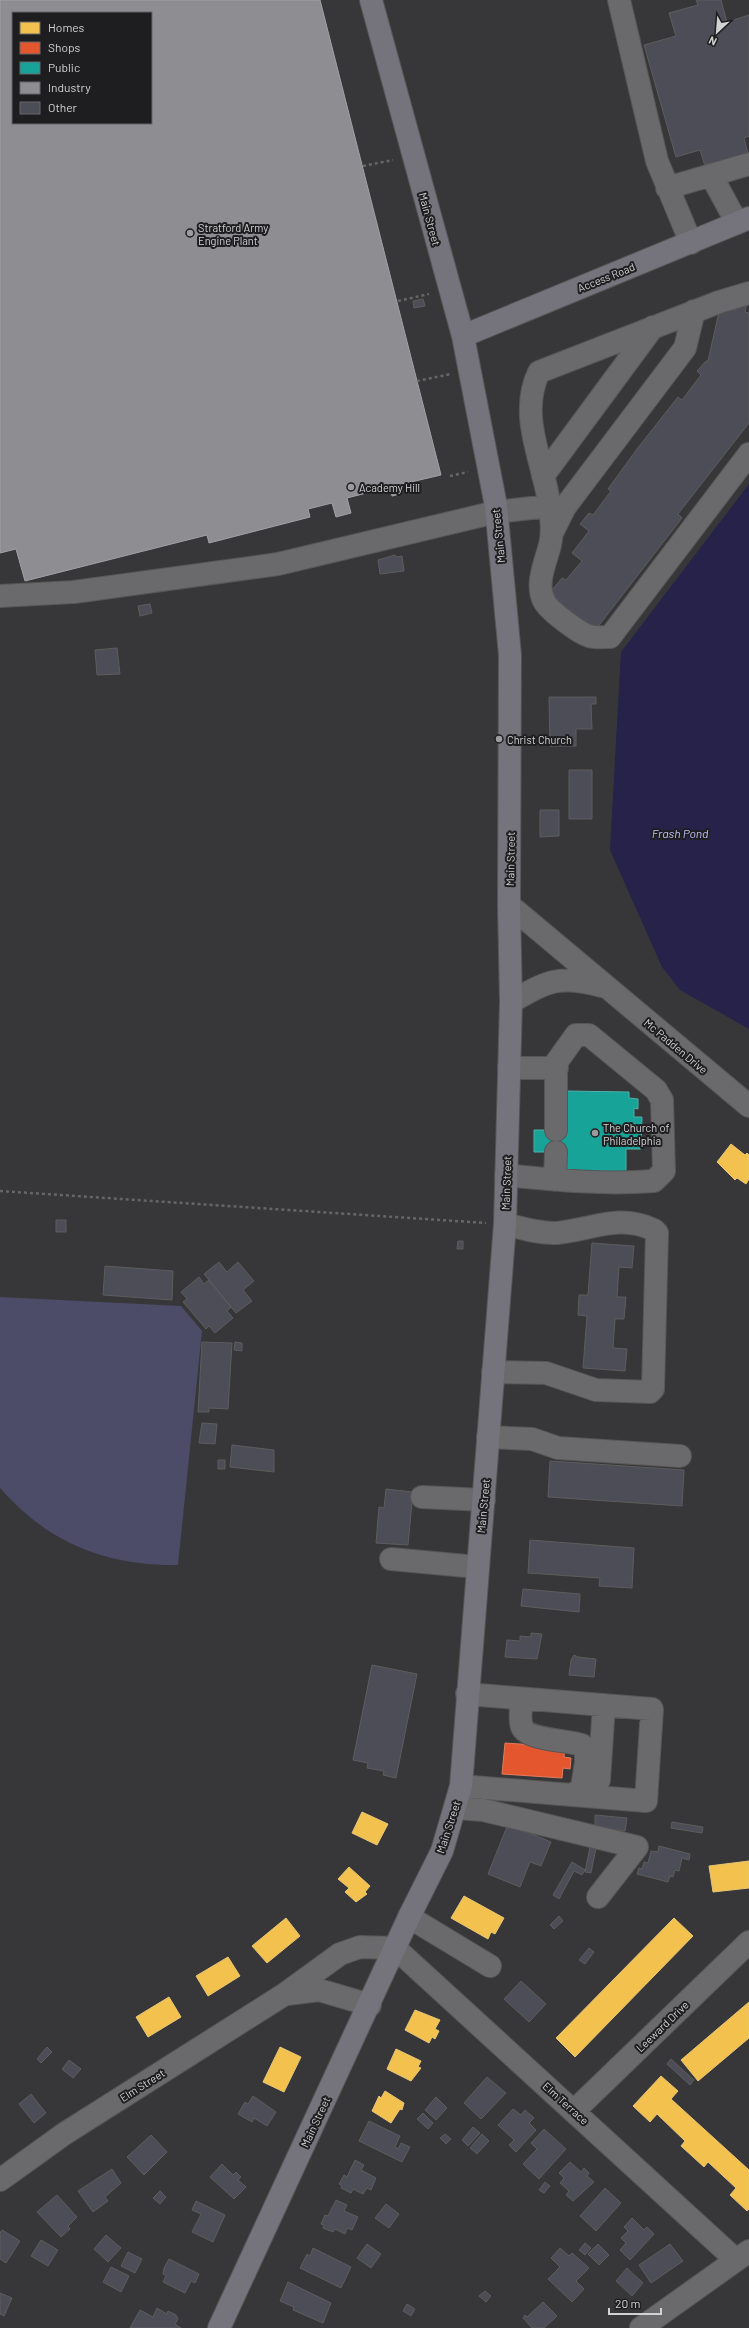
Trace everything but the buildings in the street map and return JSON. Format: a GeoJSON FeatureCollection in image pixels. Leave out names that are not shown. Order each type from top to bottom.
{"type":"FeatureCollection","features":[{"type":"Feature","properties":{"kind":"main road","name":"Main Street"},"geometry":{"type":"LineString","coordinates":[[219,2328],[370,2005],[409,1917],[442,1851],[461,1786],[505,1224],[511,1002],[509,905],[510,655],[496,512],[463,336],[371,0]]}},
{"type":"Feature","properties":{"kind":"main road","name":"Access Road"},"geometry":{"type":"LineString","coordinates":[[463,336],[743,221]]}},
{"type":"Feature","properties":{"kind":"street"},"geometry":{"type":"LineString","coordinates":[[619,0],[657,162],[691,243]]}},
{"type":"Feature","properties":{"kind":"street"},"geometry":{"type":"LineString","coordinates":[[667,188],[749,164]]}},
{"type":"Feature","properties":{"kind":"street"},"geometry":{"type":"LineString","coordinates":[[711,175],[743,221]]}},
{"type":"Feature","properties":{"kind":"street"},"geometry":{"type":"LineString","coordinates":[[749,293],[694,311],[539,372],[533,385],[530,412],[551,517],[551,543],[542,570],[543,600],[558,615],[589,636],[610,637],[749,454]]}},
{"type":"Feature","properties":{"kind":"street"},"geometry":{"type":"LineString","coordinates":[[551,536],[565,507],[685,348],[694,311]]}},
{"type":"Feature","properties":{"kind":"street"},"geometry":{"type":"LineString","coordinates":[[543,476],[653,327]]}},
{"type":"Feature","properties":{"kind":"street"},"geometry":{"type":"LineString","coordinates":[[0,596],[74,592],[278,564],[496,512],[549,506]]}},
{"type":"Feature","properties":{"kind":"street","name":"Mc Padden Drive"},"geometry":{"type":"LineString","coordinates":[[509,905],[749,1106]]}},
{"type":"Feature","properties":{"kind":"street","name":"Mc Padden Drive"},"geometry":{"type":"LineString","coordinates":[[511,1002],[533,990],[566,979],[604,986]]}},
{"type":"Feature","properties":{"kind":"street"},"geometry":{"type":"LineString","coordinates":[[506,1175],[555,1180],[626,1183],[654,1182],[664,1171],[662,1100],[656,1090],[589,1035],[576,1035],[556,1063],[556,1130]]}},
{"type":"Feature","properties":{"kind":"street"},"geometry":{"type":"LineString","coordinates":[[509,1068],[557,1068]]}},
{"type":"Feature","properties":{"kind":"street"},"geometry":{"type":"LineString","coordinates":[[555,1180],[556,1152]]}},
{"type":"Feature","properties":{"kind":"street"},"geometry":{"type":"LineString","coordinates":[[493,1372],[546,1373],[596,1390],[638,1392],[650,1392],[653,1390],[657,1233],[654,1230],[627,1223],[612,1222],[600,1223],[556,1233],[536,1231],[505,1224]]}},
{"type":"Feature","properties":{"kind":"street"},"geometry":{"type":"LineString","coordinates":[[488,1437],[532,1439],[558,1448],[680,1456]]}},
{"type":"Feature","properties":{"kind":"street"},"geometry":{"type":"LineString","coordinates":[[422,1497],[484,1500]]}},
{"type":"Feature","properties":{"kind":"street"},"geometry":{"type":"LineString","coordinates":[[391,1559],[477,1567]]}},
{"type":"Feature","properties":{"kind":"street"},"geometry":{"type":"LineString","coordinates":[[461,1786],[646,1801],[652,1708],[467,1694]]}},
{"type":"Feature","properties":{"kind":"street"},"geometry":{"type":"LineString","coordinates":[[522,1699],[521,1725],[524,1731],[533,1736],[571,1741],[582,1745],[586,1753],[584,1780],[582,1788],[573,1795]]}},
{"type":"Feature","properties":{"kind":"street"},"geometry":{"type":"LineString","coordinates":[[598,1797],[604,1705]]}},
{"type":"Feature","properties":{"kind":"street"},"geometry":{"type":"LineString","coordinates":[[455,1808],[483,1810],[637,1847],[598,1897]]}},
{"type":"Feature","properties":{"kind":"street"},"geometry":{"type":"LineString","coordinates":[[409,1917],[490,1966]]}},
{"type":"Feature","properties":{"kind":"street","name":"Leeward Drive"},"geometry":{"type":"LineString","coordinates":[[574,2110],[749,1942]]}},
{"type":"Feature","properties":{"kind":"street","name":"Elm Street"},"geometry":{"type":"LineString","coordinates":[[0,2180],[64,2134],[285,1994],[332,1959],[348,1950],[360,1947],[395,1948]]}},
{"type":"Feature","properties":{"kind":"street","name":"Elm Terrace"},"geometry":{"type":"LineString","coordinates":[[395,1948],[574,2110],[743,2255]]}},
{"type":"Feature","properties":{"kind":"street","name":"Elm Street"},"geometry":{"type":"LineString","coordinates":[[285,1994],[319,1990],[370,2005]]}},
{"type":"Feature","properties":{"kind":"street"},"geometry":{"type":"LineString","coordinates":[[641,2328],[743,2255]]}},
{"type":"Feature","properties":{"kind":"path"},"geometry":{"type":"LineString","coordinates":[[363,166],[393,160]]}},
{"type":"Feature","properties":{"kind":"path"},"geometry":{"type":"LineString","coordinates":[[398,300],[429,294]]}},
{"type":"Feature","properties":{"kind":"path"},"geometry":{"type":"LineString","coordinates":[[417,381],[452,374]]}},
{"type":"Feature","properties":{"kind":"path"},"geometry":{"type":"LineString","coordinates":[[450,476],[468,472]]}},
{"type":"Feature","properties":{"kind":"path"},"geometry":{"type":"LineString","coordinates":[[0,1191],[505,1224]]}},
{"type":"Feature","properties":{"kind":"shaded area"},"geometry":{"type":"Polygon","coordinates":[[[0,1297],[181,1306],[202,1331],[178,1565],[127,1561],[103,1556],[80,1548],[58,1537],[38,1523],[18,1507],[0,1488],[0,1297]]]}},
{"type":"Feature","properties":{"kind":"water","name":"Frash Pond"},"geometry":{"type":"Polygon","coordinates":[[[749,484],[749,1029],[680,990],[662,967],[610,850],[621,652],[749,484]]]}},
{"type":"Feature","properties":{"kind":"place","name":"Stratford Army Engine Plant"},"geometry":{"type":"Point","coordinates":[190,233]}},
{"type":"Feature","properties":{"kind":"place","name":"Academy Hill"},"geometry":{"type":"Point","coordinates":[351,487]}},
{"type":"Feature","properties":{"kind":"place","name":"Christ Church"},"geometry":{"type":"Point","coordinates":[499,739]}},
{"type":"Feature","properties":{"kind":"place","name":"The Church of Philadelphia"},"geometry":{"type":"Point","coordinates":[595,1133]}}]}
